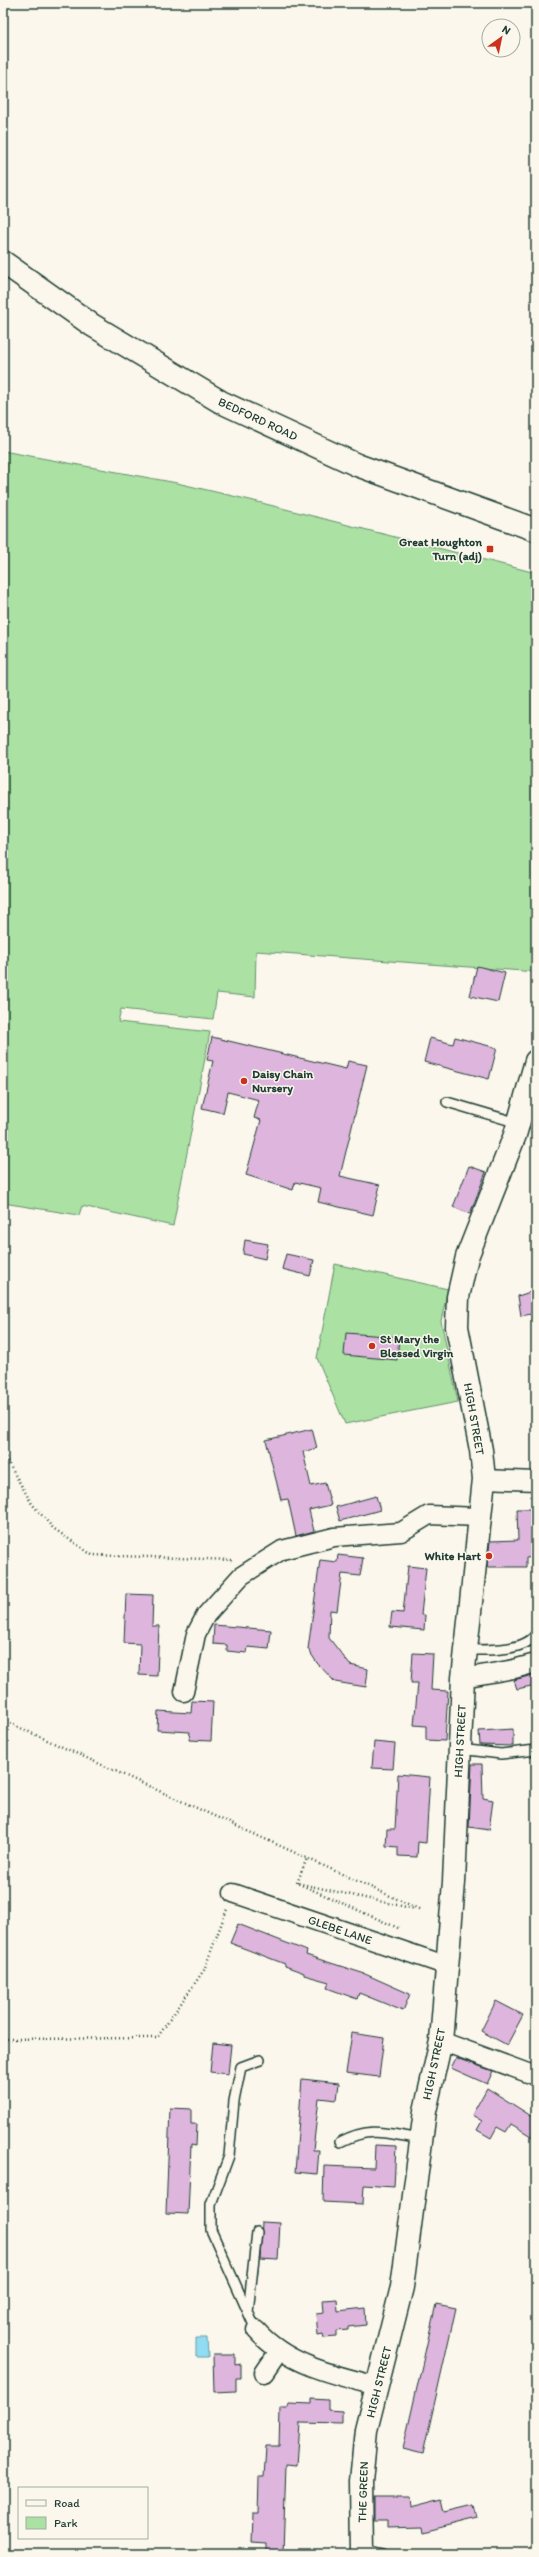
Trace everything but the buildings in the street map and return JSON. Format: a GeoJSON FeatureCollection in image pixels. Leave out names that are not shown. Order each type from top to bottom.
{"type":"FeatureCollection","features":[{"type":"Feature","properties":{"kind":"main road","name":"BEDFORD ROAD"},"geometry":{"type":"LineString","coordinates":[[3,262],[92,325],[221,402],[357,465],[536,530]]}},
{"type":"Feature","properties":{"kind":"main road","name":"HIGH STREET"},"geometry":{"type":"LineString","coordinates":[[366,2430],[402,2287],[425,2111],[441,2041],[450,1942],[463,1678],[484,1479],[481,1450],[457,1327],[458,1297],[467,1257],[519,1123],[536,1061]]}},
{"type":"Feature","properties":{"kind":"main road","name":"THE GREEN"},"geometry":{"type":"LineString","coordinates":[[362,2552],[361,2481],[366,2430]]}},
{"type":"Feature","properties":{"kind":"street"},"geometry":{"type":"LineString","coordinates":[[484,1479],[536,1482]]}},
{"type":"Feature","properties":{"kind":"street"},"geometry":{"type":"LineString","coordinates":[[184,1692],[196,1634],[206,1615],[241,1576],[282,1550],[334,1537],[401,1532],[429,1515],[479,1517]]}},
{"type":"Feature","properties":{"kind":"street"},"geometry":{"type":"LineString","coordinates":[[463,1678],[514,1670],[536,1663]]}},
{"type":"Feature","properties":{"kind":"street","name":"GLEBE LANE"},"geometry":{"type":"LineString","coordinates":[[233,1893],[448,1966]]}},
{"type":"Feature","properties":{"kind":"street"},"geometry":{"type":"LineString","coordinates":[[441,2041],[536,2076]]}},
{"type":"Feature","properties":{"kind":"street"},"geometry":{"type":"LineString","coordinates":[[256,2330],[278,2351],[338,2376],[378,2386]]}},
{"type":"Feature","properties":{"kind":"street"},"geometry":{"type":"LineString","coordinates":[[264,2373],[278,2351]]}},
{"type":"Feature","properties":{"kind":"lane"},"geometry":{"type":"LineString","coordinates":[[447,1102],[519,1123]]}},
{"type":"Feature","properties":{"kind":"lane"},"geometry":{"type":"LineString","coordinates":[[466,1650],[498,1650],[522,1645],[534,1638],[536,1634]]}},
{"type":"Feature","properties":{"kind":"lane"},"geometry":{"type":"LineString","coordinates":[[460,1749],[501,1754],[536,1750]]}},
{"type":"Feature","properties":{"kind":"lane"},"geometry":{"type":"LineString","coordinates":[[256,2330],[211,2230],[211,2204],[229,2156],[234,2101],[241,2067],[260,2060]]}},
{"type":"Feature","properties":{"kind":"lane"},"geometry":{"type":"LineString","coordinates":[[340,2142],[354,2135],[370,2131],[421,2139]]}},
{"type":"Feature","properties":{"kind":"lane"},"geometry":{"type":"LineString","coordinates":[[248,2312],[257,2232]]}},
{"type":"Feature","properties":{"kind":"lane"},"geometry":{"type":"LineString","coordinates":[[362,2552],[384,2554]]}},
{"type":"Feature","properties":{"kind":"path"},"geometry":{"type":"LineString","coordinates":[[3,1454],[32,1504],[53,1528],[92,1555],[264,1561]]}},
{"type":"Feature","properties":{"kind":"path"},"geometry":{"type":"LineString","coordinates":[[3,1720],[421,1910],[297,1883]]}},
{"type":"Feature","properties":{"kind":"path"},"geometry":{"type":"LineString","coordinates":[[297,1883],[307,1858]]}},
{"type":"Feature","properties":{"kind":"path"},"geometry":{"type":"LineString","coordinates":[[297,1883],[406,1932]]}},
{"type":"Feature","properties":{"kind":"path"},"geometry":{"type":"LineString","coordinates":[[3,2039],[158,2038],[204,1970],[233,1893]]}},
{"type":"Feature","properties":{"kind":"green space"},"geometry":{"type":"Polygon","coordinates":[[[3,451],[177,483],[250,500],[536,573],[536,972],[256,951],[255,997],[217,993],[213,1019],[121,1009],[118,1022],[210,1032],[173,1226],[82,1206],[79,1215],[3,1203],[3,451]]]}},
{"type":"Feature","properties":{"kind":"green space"},"geometry":{"type":"Polygon","coordinates":[[[335,1264],[448,1289],[441,1321],[458,1402],[345,1424],[317,1358],[335,1264]]]}},
{"type":"Feature","properties":{"kind":"water"},"geometry":{"type":"Polygon","coordinates":[[[196,2338],[207,2338],[208,2357],[196,2357],[196,2338]]]}},
{"type":"Feature","properties":{"kind":"place","name":"Great Houghton Turn (adj)"},"geometry":{"type":"Point","coordinates":[490,549]}},
{"type":"Feature","properties":{"kind":"place","name":"Daisy Chain Nursery"},"geometry":{"type":"Point","coordinates":[244,1081]}},
{"type":"Feature","properties":{"kind":"place","name":"St Mary the Blessed Virgin"},"geometry":{"type":"Point","coordinates":[372,1346]}},
{"type":"Feature","properties":{"kind":"place","name":"White Hart"},"geometry":{"type":"Point","coordinates":[489,1556]}}]}
